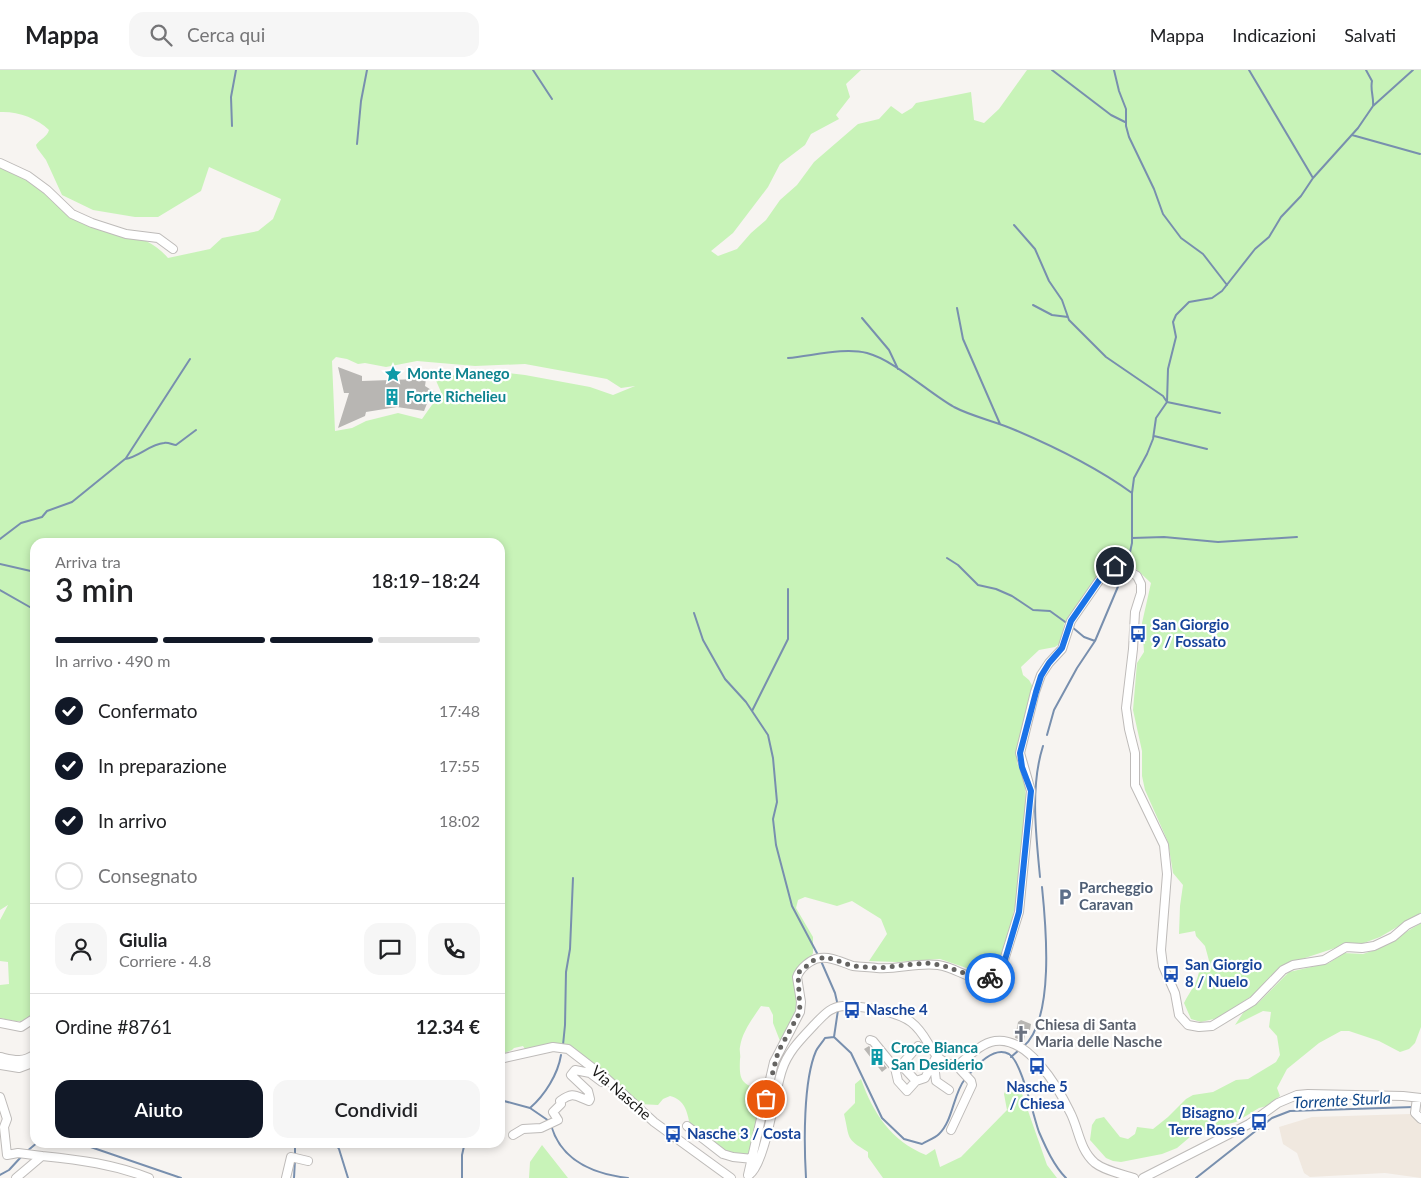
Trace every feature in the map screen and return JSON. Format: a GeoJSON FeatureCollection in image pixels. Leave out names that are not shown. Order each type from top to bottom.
{"type":"FeatureCollection","features":[{"type":"Feature","properties":{"kind":"street"},"geometry":{"type":"LineString","coordinates":[[0,163],[28,176],[47,190],[72,214],[92,224],[126,234],[158,238],[173,249]]}},
{"type":"Feature","properties":{"kind":"street"},"geometry":{"type":"LineString","coordinates":[[746,1177],[753,1158],[774,1062],[800,1012],[798,977],[805,966],[818,958],[826,957],[853,966],[879,968],[925,963],[941,965],[984,980],[994,977],[1002,970],[1019,912],[1030,809],[1031,791],[1022,767],[1020,753],[1041,676],[1062,648],[1071,621],[1105,572],[1115,566],[1128,569],[1137,576],[1142,589],[1135,612],[1126,708],[1129,729],[1136,753],[1135,785],[1164,845],[1167,874],[1161,950],[1163,966],[1175,992],[1179,1015],[1188,1025],[1199,1027],[1212,1026],[1253,1001],[1283,970],[1293,965],[1324,960],[1346,947],[1362,948],[1374,946],[1393,937],[1407,925],[1421,918]]}},
{"type":"Feature","properties":{"kind":"street"},"geometry":{"type":"LineString","coordinates":[[746,1177],[756,1167],[761,1153],[785,1063],[797,1044],[832,1008],[843,1006],[897,1015],[912,1023],[927,1041],[935,1060],[936,1081],[949,1090]]}},
{"type":"Feature","properties":{"kind":"street"},"geometry":{"type":"LineString","coordinates":[[0,1023],[20,1027],[30,1021]]}},
{"type":"Feature","properties":{"kind":"street"},"geometry":{"type":"LineString","coordinates":[[870,1040],[873,1040],[895,1068],[898,1081],[907,1091],[916,1081],[925,1078],[935,1060]]}},
{"type":"Feature","properties":{"kind":"street"},"geometry":{"type":"LineString","coordinates":[[959,1068],[975,1051],[995,1041],[1009,1042],[1022,1048],[1034,1058],[1056,1088],[1071,1113],[1082,1145],[1095,1164],[1134,1178]]}},
{"type":"Feature","properties":{"kind":"street"},"geometry":{"type":"LineString","coordinates":[[916,1081],[903,1067],[903,1063],[918,1046]]}},
{"type":"Feature","properties":{"kind":"street","name":"Via Nasche"},"geometry":{"type":"LineString","coordinates":[[505,1057],[563,1047],[573,1052],[607,1079],[654,1122],[732,1178]]}},
{"type":"Feature","properties":{"kind":"street"},"geometry":{"type":"LineString","coordinates":[[0,1057],[18,1061],[30,1058]]}},
{"type":"Feature","properties":{"kind":"street"},"geometry":{"type":"LineString","coordinates":[[935,1060],[959,1068],[971,1081],[971,1089],[951,1130]]}},
{"type":"Feature","properties":{"kind":"street"},"geometry":{"type":"LineString","coordinates":[[0,1065],[19,1068],[30,1064]]}},
{"type":"Feature","properties":{"kind":"street"},"geometry":{"type":"LineString","coordinates":[[513,1135],[523,1129],[541,1128],[558,1120],[552,1112],[561,1104],[560,1101],[567,1096],[578,1096],[587,1101],[590,1098],[588,1092],[571,1075],[575,1070],[590,1073],[602,1082],[607,1079]]}},
{"type":"Feature","properties":{"kind":"street"},"geometry":{"type":"LineString","coordinates":[[1143,1178],[1249,1124],[1278,1103],[1297,1095],[1403,1096],[1418,1099],[1418,1116]]}},
{"type":"Feature","properties":{"kind":"street"},"geometry":{"type":"LineString","coordinates":[[0,1097],[7,1119],[4,1127],[7,1155],[18,1153],[92,1161],[126,1169],[149,1178]]}},
{"type":"Feature","properties":{"kind":"street"},"geometry":{"type":"LineString","coordinates":[[687,1126],[723,1154],[733,1157],[753,1158]]}},
{"type":"Feature","properties":{"kind":"street"},"geometry":{"type":"LineString","coordinates":[[17,1177],[39,1156]]}},
{"type":"Feature","properties":{"kind":"street"},"geometry":{"type":"LineString","coordinates":[[286,1178],[291,1157],[307,1161]]}},
{"type":"Feature","properties":{"kind":"shaded area"},"geometry":{"type":"Polygon","coordinates":[[[1410,1114],[1421,1116],[1421,1178],[1385,1173],[1310,1177],[1304,1173],[1297,1153],[1283,1144],[1279,1127],[1312,1117],[1410,1114]]]}},
{"type":"Feature","properties":{"kind":"green space"},"geometry":{"type":"Polygon","coordinates":[[[0,70],[861,70],[846,84],[850,97],[836,115],[839,119],[811,134],[805,145],[780,164],[768,187],[733,233],[711,251],[718,256],[737,249],[766,220],[780,200],[797,185],[814,162],[858,124],[879,119],[891,106],[902,114],[916,103],[971,92],[974,120],[984,123],[999,109],[1027,70],[1421,70],[1421,913],[1380,937],[1364,943],[1347,944],[1296,961],[1252,996],[1218,1018],[1201,1022],[1191,1019],[1184,1003],[1195,985],[1199,972],[1211,968],[1205,946],[1196,936],[1195,931],[1179,934],[1183,885],[1173,873],[1168,842],[1145,790],[1142,776],[1142,751],[1133,710],[1137,663],[1144,652],[1142,623],[1151,583],[1133,566],[1120,559],[1108,565],[1064,624],[1062,642],[1055,647],[1039,650],[1021,667],[1023,675],[1033,687],[1017,750],[1017,763],[1025,780],[1026,800],[1016,901],[1000,965],[991,973],[984,974],[940,959],[897,962],[869,961],[887,934],[881,919],[852,901],[837,906],[805,897],[798,900],[796,908],[813,937],[813,953],[795,984],[797,1007],[792,1021],[780,1041],[769,1007],[761,1006],[743,1036],[740,1048],[741,1077],[746,1084],[764,1090],[748,1156],[725,1151],[690,1125],[686,1111],[679,1100],[670,1096],[663,1099],[658,1105],[640,1104],[572,1047],[562,1044],[525,1049],[523,1046],[505,1053],[505,538],[30,538],[30,1017],[22,1021],[0,1018],[0,985],[9,984],[8,962],[0,961],[0,920],[8,905],[0,910],[0,164],[38,185],[73,218],[136,236],[159,249],[168,258],[210,249],[222,238],[258,231],[273,219],[281,199],[209,167],[201,191],[158,217],[135,217],[93,210],[62,195],[46,160],[36,145],[49,130],[39,122],[13,113],[0,112],[0,70]],[[336,357],[332,361],[335,431],[352,428],[366,421],[398,413],[422,419],[441,392],[434,376],[508,373],[590,387],[613,395],[635,386],[621,388],[607,379],[525,364],[475,366],[417,361],[386,367],[365,363],[358,364],[336,357]]]}},
{"type":"Feature","properties":{"kind":"green space"},"geometry":{"type":"Polygon","coordinates":[[[1421,923],[1421,1027],[1415,1043],[1409,1049],[1400,1052],[1379,1041],[1349,1031],[1341,1031],[1319,1043],[1287,1069],[1277,1088],[1280,1096],[1267,1106],[1259,1108],[1236,1122],[1205,1130],[1190,1137],[1177,1148],[1162,1154],[1121,1162],[1106,1158],[1090,1140],[1092,1125],[1096,1119],[1104,1117],[1120,1137],[1128,1139],[1135,1134],[1137,1127],[1153,1129],[1193,1095],[1213,1092],[1236,1080],[1248,1079],[1276,1062],[1280,1055],[1277,1036],[1269,1027],[1271,1012],[1263,1011],[1235,1025],[1245,1010],[1258,1003],[1289,972],[1329,963],[1344,953],[1363,954],[1378,949],[1421,923]]]}},
{"type":"Feature","properties":{"kind":"green space"},"geometry":{"type":"Polygon","coordinates":[[[861,1079],[871,1103],[893,1134],[926,1155],[935,1149],[940,1167],[961,1157],[1007,1110],[1004,1094],[1007,1087],[1019,1085],[1047,1165],[1057,1178],[883,1178],[868,1157],[868,1152],[855,1144],[847,1129],[844,1114],[855,1103],[855,1084],[861,1079]]]}},
{"type":"Feature","properties":{"kind":"green space"},"geometry":{"type":"Polygon","coordinates":[[[542,1145],[568,1178],[529,1178],[530,1162],[542,1145]]]}},
{"type":"Feature","properties":{"kind":"building","name":"Forte Richelieu"},"geometry":{"type":"Polygon","coordinates":[[[338,367],[362,376],[362,381],[418,379],[419,374],[427,373],[425,386],[436,393],[428,401],[424,411],[397,407],[366,412],[365,416],[338,428],[349,393],[344,393],[338,367]]]}},
{"type":"Feature","properties":{"kind":"building","name":"Chiesa di Santa Maria delle Nasche"},"geometry":{"type":"Polygon","coordinates":[[[1021,1020],[1031,1024],[1030,1030],[1026,1029],[1024,1041],[1015,1038],[1018,1022],[1021,1020]]]}},
{"type":"Feature","properties":{"kind":"building","name":"Croce Bianca San Desiderio"},"geometry":{"type":"Polygon","coordinates":[[[869,1046],[887,1068],[882,1072],[864,1049],[869,1046]]]}},
{"type":"Feature","properties":{"kind":"waterway"},"geometry":{"type":"LineString","coordinates":[[232,126],[231,97],[236,70]]}},
{"type":"Feature","properties":{"kind":"waterway"},"geometry":{"type":"LineString","coordinates":[[357,144],[361,101],[367,70]]}},
{"type":"Feature","properties":{"kind":"waterway"},"geometry":{"type":"LineString","coordinates":[[533,70],[552,99]]}},
{"type":"Feature","properties":{"kind":"waterway"},"geometry":{"type":"LineString","coordinates":[[1052,70],[1111,115],[1125,122]]}},
{"type":"Feature","properties":{"kind":"waterway"},"geometry":{"type":"LineString","coordinates":[[1114,70],[1126,109],[1126,126],[1129,137],[1154,189],[1163,214],[1181,238],[1203,254],[1227,285]]}},
{"type":"Feature","properties":{"kind":"waterway"},"geometry":{"type":"LineString","coordinates":[[1249,70],[1313,178]]}},
{"type":"Feature","properties":{"kind":"waterway"},"geometry":{"type":"LineString","coordinates":[[1366,70],[1372,81],[1373,106]]}},
{"type":"Feature","properties":{"kind":"waterway"},"geometry":{"type":"LineString","coordinates":[[1167,402],[1168,369],[1176,337],[1173,322],[1176,315],[1189,302],[1212,298],[1222,291],[1255,249],[1269,237],[1281,217],[1301,196],[1313,178],[1358,128],[1373,106],[1413,70]]}},
{"type":"Feature","properties":{"kind":"waterway"},"geometry":{"type":"LineString","coordinates":[[1352,135],[1420,154]]}},
{"type":"Feature","properties":{"kind":"waterway"},"geometry":{"type":"LineString","coordinates":[[1014,225],[1035,249],[1049,281],[1062,300],[1069,320],[1106,357],[1163,396],[1167,402],[1220,413]]}},
{"type":"Feature","properties":{"kind":"waterway"},"geometry":{"type":"LineString","coordinates":[[1033,305],[1052,315],[1068,317]]}},
{"type":"Feature","properties":{"kind":"waterway"},"geometry":{"type":"LineString","coordinates":[[957,308],[963,339],[1000,424]]}},
{"type":"Feature","properties":{"kind":"waterway"},"geometry":{"type":"LineString","coordinates":[[862,318],[889,350],[898,369]]}},
{"type":"Feature","properties":{"kind":"waterway"},"geometry":{"type":"LineString","coordinates":[[788,358],[828,352],[858,351],[867,353],[900,369],[954,407],[1007,427],[1060,451],[1090,466],[1132,493]]}},
{"type":"Feature","properties":{"kind":"waterway"},"geometry":{"type":"LineString","coordinates":[[126,458],[190,359]]}},
{"type":"Feature","properties":{"kind":"waterway"},"geometry":{"type":"LineString","coordinates":[[1127,566],[1132,543],[1132,493],[1134,478],[1153,439],[1156,418],[1167,402]]}},
{"type":"Feature","properties":{"kind":"waterway"},"geometry":{"type":"LineString","coordinates":[[0,539],[21,523],[42,517],[47,511],[72,502],[125,459],[159,444],[176,445],[196,430]]}},
{"type":"Feature","properties":{"kind":"waterway"},"geometry":{"type":"LineString","coordinates":[[1154,436],[1207,449]]}},
{"type":"Feature","properties":{"kind":"waterway"},"geometry":{"type":"LineString","coordinates":[[1132,538],[1164,537],[1218,542],[1297,537]]}},
{"type":"Feature","properties":{"kind":"waterway"},"geometry":{"type":"LineString","coordinates":[[947,558],[958,565],[978,585],[996,589],[1012,596],[1033,610],[1050,611],[1068,624]]}},
{"type":"Feature","properties":{"kind":"waterway"},"geometry":{"type":"LineString","coordinates":[[0,564],[30,571]]}},
{"type":"Feature","properties":{"kind":"waterway"},"geometry":{"type":"LineString","coordinates":[[1047,735],[1054,710],[1077,668],[1095,641],[1125,570]]}},
{"type":"Feature","properties":{"kind":"waterway"},"geometry":{"type":"LineString","coordinates":[[752,711],[788,639],[788,589]]}},
{"type":"Feature","properties":{"kind":"waterway"},"geometry":{"type":"LineString","coordinates":[[0,590],[30,607]]}},
{"type":"Feature","properties":{"kind":"waterway"},"geometry":{"type":"LineString","coordinates":[[694,613],[703,640],[725,679],[746,702],[768,735],[773,758],[777,802],[773,819],[776,845],[792,906],[819,957]]}},
{"type":"Feature","properties":{"kind":"waterway"},"geometry":{"type":"LineString","coordinates":[[1072,627],[1084,637],[1095,641]]}},
{"type":"Feature","properties":{"kind":"waterway"},"geometry":{"type":"LineString","coordinates":[[1040,877],[1035,794],[1036,778],[1043,746]]}},
{"type":"Feature","properties":{"kind":"waterway"},"geometry":{"type":"LineString","coordinates":[[563,1045],[573,878]]}},
{"type":"Feature","properties":{"kind":"waterway"},"geometry":{"type":"LineString","coordinates":[[1023,1047],[1033,1034],[1040,1016],[1044,995],[1046,948],[1042,887]]}},
{"type":"Feature","properties":{"kind":"waterway"},"geometry":{"type":"LineString","coordinates":[[821,961],[835,993],[838,1006]]}},
{"type":"Feature","properties":{"kind":"waterway"},"geometry":{"type":"LineString","coordinates":[[834,1037],[838,1010]]}},
{"type":"Feature","properties":{"kind":"waterway","name":"Torrente Sturla"},"geometry":{"type":"LineString","coordinates":[[806,1178],[805,1131],[809,1079],[816,1051],[825,1038],[834,1037],[851,1053],[882,1118],[904,1139],[922,1144],[939,1134],[944,1129],[965,1079]]}},
{"type":"Feature","properties":{"kind":"waterway"},"geometry":{"type":"LineString","coordinates":[[1011,1057],[1019,1050]]}},
{"type":"Feature","properties":{"kind":"waterway","name":"Torrente Sturla"},"geometry":{"type":"LineString","coordinates":[[968,1076],[986,1058],[997,1053],[1009,1054],[1014,1059],[1023,1078],[1044,1144],[1066,1178]]}},
{"type":"Feature","properties":{"kind":"waterway"},"geometry":{"type":"LineString","coordinates":[[530,1108],[550,1084],[561,1055]]}},
{"type":"Feature","properties":{"kind":"waterway","name":"Torrente Sturla"},"geometry":{"type":"LineString","coordinates":[[505,1101],[530,1108],[549,1121]]}},
{"type":"Feature","properties":{"kind":"waterway","name":"Torrente Sturla"},"geometry":{"type":"LineString","coordinates":[[1196,1178],[1272,1118],[1290,1111],[1414,1107]]}},
{"type":"Feature","properties":{"kind":"waterway","name":"Torrente Sturla"},"geometry":{"type":"LineString","coordinates":[[551,1125],[562,1148],[580,1164],[603,1173],[628,1178]]}},
{"type":"Feature","properties":{"kind":"waterway","name":"Torrente Sturla"},"geometry":{"type":"LineString","coordinates":[[26,1152],[31,1148]]}},
{"type":"Feature","properties":{"kind":"waterway","name":"Torrente Sturla"},"geometry":{"type":"LineString","coordinates":[[94,1148],[181,1178]]}},
{"type":"Feature","properties":{"kind":"waterway","name":"Torrente Sturla"},"geometry":{"type":"LineString","coordinates":[[295,1148],[295,1155]]}},
{"type":"Feature","properties":{"kind":"waterway","name":"Torrente Sturla"},"geometry":{"type":"LineString","coordinates":[[338,1148],[348,1178]]}},
{"type":"Feature","properties":{"kind":"waterway","name":"Torrente Sturla"},"geometry":{"type":"LineString","coordinates":[[462,1178],[464,1148]]}},
{"type":"Feature","properties":{"kind":"waterway","name":"Torrente Sturla"},"geometry":{"type":"LineString","coordinates":[[0,1175],[9,1170],[21,1157]]}},
{"type":"Feature","properties":{"kind":"waterway","name":"Torrente Sturla"},"geometry":{"type":"LineString","coordinates":[[294,1178],[295,1160]]}},
{"type":"Feature","properties":{"kind":"way so far"},"geometry":{"type":"LineString","coordinates":[[766,1099],[774,1062],[800,1012],[798,973],[810,962],[826,957],[853,966],[879,968],[925,963],[955,969],[971,977],[984,980],[990,978]]}},
{"type":"Feature","properties":{"kind":"place","name":"Monte Manego"},"geometry":{"type":"Point","coordinates":[393,374]}},
{"type":"Feature","properties":{"kind":"place","name":"Forte Richelieu"},"geometry":{"type":"Point","coordinates":[392,397]}},
{"type":"Feature","properties":{"kind":"place","name":"San Giorgio 9 / Fossato"},"geometry":{"type":"Point","coordinates":[1138,634]}},
{"type":"Feature","properties":{"kind":"place","name":"Parcheggio Caravan"},"geometry":{"type":"Point","coordinates":[1065,897]}},
{"type":"Feature","properties":{"kind":"place","name":"San Giorgio 8 / Nuelo"},"geometry":{"type":"Point","coordinates":[1171,974]}},
{"type":"Feature","properties":{"kind":"place","name":"Nasche 4"},"geometry":{"type":"Point","coordinates":[852,1010]}},
{"type":"Feature","properties":{"kind":"place","name":"Chiesa di Santa Maria delle Nasche"},"geometry":{"type":"Point","coordinates":[1021,1034]}},
{"type":"Feature","properties":{"kind":"place","name":"Croce Bianca San Desiderio"},"geometry":{"type":"Point","coordinates":[877,1057]}},
{"type":"Feature","properties":{"kind":"place","name":"Nasche 5 / Chiesa"},"geometry":{"type":"Point","coordinates":[1037,1066]}},
{"type":"Feature","properties":{"kind":"place","name":"Bisagno / Terre Rosse"},"geometry":{"type":"Point","coordinates":[1259,1122]}},
{"type":"Feature","properties":{"kind":"place","name":"Nasche 3 / Costa"},"geometry":{"type":"Point","coordinates":[673,1134]}},
{"type":"Feature","properties":{"kind":"route"},"geometry":{"type":"LineString","coordinates":[[990,978],[1002,970],[1019,912],[1031,791],[1028,778],[1022,767],[1020,753],[1036,692],[1041,676],[1065,642],[1071,621],[1105,572],[1115,566]]}}]}
